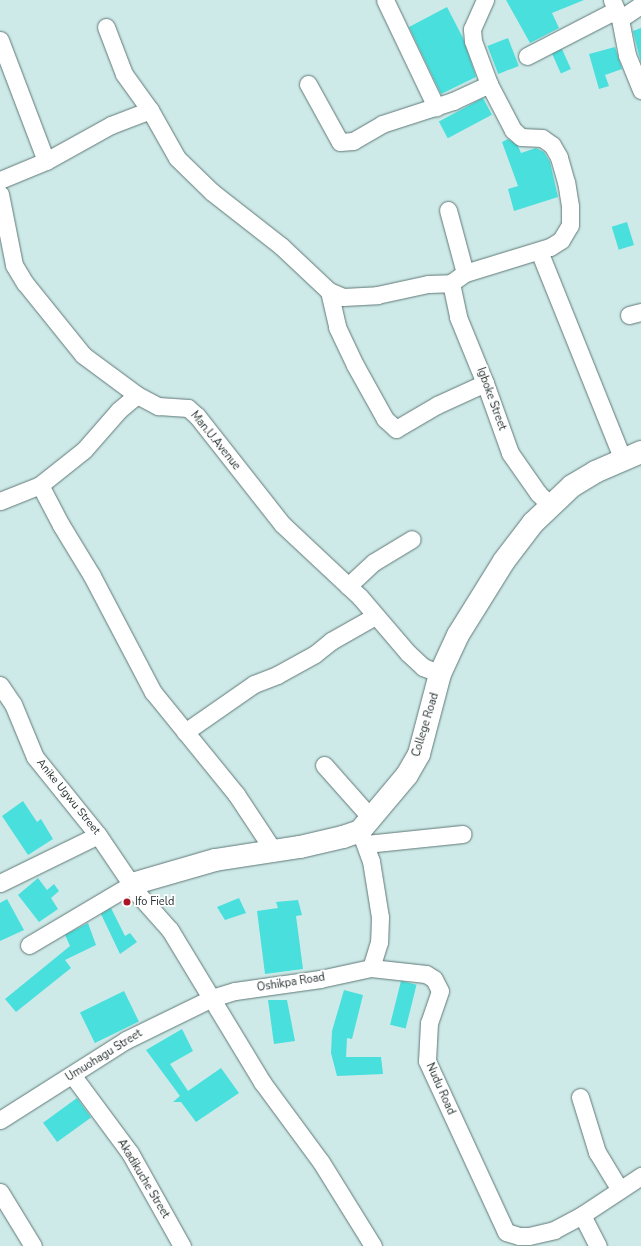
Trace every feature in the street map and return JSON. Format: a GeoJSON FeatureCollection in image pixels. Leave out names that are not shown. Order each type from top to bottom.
{"type":"FeatureCollection","features":[{"type":"Feature","properties":{"kind":"main road","name":"College Road"},"geometry":{"type":"LineString","coordinates":[[366,831],[408,775],[419,754],[440,674],[458,635],[504,561],[533,523],[550,505],[577,483],[632,456]]}},
{"type":"Feature","properties":{"kind":"main road"},"geometry":{"type":"LineString","coordinates":[[132,884],[215,860],[322,842],[366,831]]}},
{"type":"Feature","properties":{"kind":"street"},"geometry":{"type":"LineString","coordinates":[[385,0],[436,106]]}},
{"type":"Feature","properties":{"kind":"street"},"geometry":{"type":"LineString","coordinates":[[106,27],[124,74],[150,110],[177,158],[212,192],[281,246],[329,292],[343,297],[378,295],[428,284],[451,283],[465,273],[539,251],[561,240],[570,225],[570,206],[559,157],[552,145],[542,138],[522,137],[513,130],[489,84],[473,41],[472,29],[485,0]]}},
{"type":"Feature","properties":{"kind":"street"},"geometry":{"type":"LineString","coordinates":[[527,56],[616,10],[641,5]]}},
{"type":"Feature","properties":{"kind":"street"},"geometry":{"type":"LineString","coordinates":[[616,10],[627,54],[639,82]]}},
{"type":"Feature","properties":{"kind":"street"},"geometry":{"type":"LineString","coordinates":[[0,40],[46,161]]}},
{"type":"Feature","properties":{"kind":"street"},"geometry":{"type":"LineString","coordinates":[[308,84],[340,142],[353,141],[382,124],[436,106],[489,84]]}},
{"type":"Feature","properties":{"kind":"street"},"geometry":{"type":"LineString","coordinates":[[0,180],[46,161],[111,125],[150,110]]}},
{"type":"Feature","properties":{"kind":"street","name":"Man.U.Avenue"},"geometry":{"type":"LineString","coordinates":[[0,194],[14,265],[25,283],[83,355],[137,395],[158,406],[188,408],[197,416],[282,524],[360,597],[375,616],[423,667],[440,674]]}},
{"type":"Feature","properties":{"kind":"street"},"geometry":{"type":"LineString","coordinates":[[448,210],[465,273]]}},
{"type":"Feature","properties":{"kind":"street"},"geometry":{"type":"LineString","coordinates":[[539,251],[632,456]]}},
{"type":"Feature","properties":{"kind":"street","name":"Igboke Street"},"geometry":{"type":"LineString","coordinates":[[451,283],[458,318],[485,382],[510,453],[538,493],[550,505]]}},
{"type":"Feature","properties":{"kind":"street"},"geometry":{"type":"LineString","coordinates":[[329,292],[337,327],[355,365],[385,419],[396,429],[437,405],[485,382]]}},
{"type":"Feature","properties":{"kind":"street"},"geometry":{"type":"LineString","coordinates":[[0,501],[40,485],[84,450],[119,410],[137,395]]}},
{"type":"Feature","properties":{"kind":"street"},"geometry":{"type":"LineString","coordinates":[[40,485],[61,525],[92,576],[153,692],[236,794],[273,850]]}},
{"type":"Feature","properties":{"kind":"street"},"geometry":{"type":"LineString","coordinates":[[348,586],[374,562],[412,539]]}},
{"type":"Feature","properties":{"kind":"street"},"geometry":{"type":"LineString","coordinates":[[186,732],[248,688],[315,654],[336,638],[375,616]]}},
{"type":"Feature","properties":{"kind":"street","name":"Anike Ugwu Street"},"geometry":{"type":"LineString","coordinates":[[0,686],[13,704],[35,757],[98,835],[113,860],[170,930],[212,998],[221,1018],[262,1082],[321,1162],[372,1246]]}},
{"type":"Feature","properties":{"kind":"street"},"geometry":{"type":"LineString","coordinates":[[324,765],[366,831],[380,918],[379,942],[371,968]]}},
{"type":"Feature","properties":{"kind":"street"},"geometry":{"type":"LineString","coordinates":[[366,831],[462,834]]}},
{"type":"Feature","properties":{"kind":"street"},"geometry":{"type":"LineString","coordinates":[[1,881],[34,869],[98,835]]}},
{"type":"Feature","properties":{"kind":"street"},"geometry":{"type":"LineString","coordinates":[[29,945],[132,884]]}},
{"type":"Feature","properties":{"kind":"street","name":"Oshikpa Road"},"geometry":{"type":"LineString","coordinates":[[212,998],[235,991],[320,979],[371,968]]}},
{"type":"Feature","properties":{"kind":"street","name":"Nudu Road"},"geometry":{"type":"LineString","coordinates":[[371,968],[426,974],[434,979],[440,992],[429,1023],[427,1061],[513,1238]]}},
{"type":"Feature","properties":{"kind":"street","name":"Umuohagu Street"},"geometry":{"type":"LineString","coordinates":[[0,1120],[73,1076],[126,1040],[212,998]]}},
{"type":"Feature","properties":{"kind":"street","name":"Akadikuche Street"},"geometry":{"type":"LineString","coordinates":[[73,1076],[130,1153],[182,1246]]}},
{"type":"Feature","properties":{"kind":"street"},"geometry":{"type":"LineString","coordinates":[[580,1097],[597,1152],[620,1190]]}},
{"type":"Feature","properties":{"kind":"street"},"geometry":{"type":"LineString","coordinates":[[513,1238],[542,1234],[582,1215],[641,1176]]}},
{"type":"Feature","properties":{"kind":"street"},"geometry":{"type":"LineString","coordinates":[[0,1192],[33,1246]]}},
{"type":"Feature","properties":{"kind":"street"},"geometry":{"type":"LineString","coordinates":[[582,1215],[598,1246]]}},
{"type":"Feature","properties":{"kind":"building"},"geometry":{"type":"Polygon","coordinates":[[[506,0],[584,0],[552,13],[559,28],[530,43],[506,0]]]}},
{"type":"Feature","properties":{"kind":"building"},"geometry":{"type":"Polygon","coordinates":[[[447,7],[463,38],[476,77],[441,94],[409,27],[447,7]]]}},
{"type":"Feature","properties":{"kind":"building"},"geometry":{"type":"Polygon","coordinates":[[[641,28],[641,63],[633,31],[641,28]]]}},
{"type":"Feature","properties":{"kind":"building"},"geometry":{"type":"Polygon","coordinates":[[[508,38],[519,66],[498,74],[487,46],[508,38]]]}},
{"type":"Feature","properties":{"kind":"building"},"geometry":{"type":"Polygon","coordinates":[[[615,47],[622,69],[605,75],[609,86],[599,89],[589,54],[615,47]]]}},
{"type":"Feature","properties":{"kind":"building"},"geometry":{"type":"Polygon","coordinates":[[[562,49],[571,69],[561,74],[552,53],[562,49]]]}},
{"type":"Feature","properties":{"kind":"building"},"geometry":{"type":"Polygon","coordinates":[[[483,98],[492,115],[448,138],[439,121],[483,98]]]}},
{"type":"Feature","properties":{"kind":"building"},"geometry":{"type":"Polygon","coordinates":[[[508,139],[518,146],[521,153],[536,148],[544,152],[550,162],[558,197],[514,211],[508,189],[518,186],[502,142],[508,139]]]}},
{"type":"Feature","properties":{"kind":"building"},"geometry":{"type":"Polygon","coordinates":[[[627,222],[634,245],[619,250],[612,227],[627,222]]]}},
{"type":"Feature","properties":{"kind":"building"},"geometry":{"type":"Polygon","coordinates":[[[23,801],[37,822],[41,819],[53,839],[28,855],[2,816],[23,801]]]}},
{"type":"Feature","properties":{"kind":"building"},"geometry":{"type":"Polygon","coordinates":[[[38,878],[47,890],[54,884],[59,891],[51,898],[58,909],[39,922],[18,895],[38,878]]]}},
{"type":"Feature","properties":{"kind":"building"},"geometry":{"type":"Polygon","coordinates":[[[239,898],[246,913],[225,920],[217,907],[239,898]]]}},
{"type":"Feature","properties":{"kind":"building"},"geometry":{"type":"Polygon","coordinates":[[[7,899],[24,930],[0,941],[0,903],[7,899]]]}},
{"type":"Feature","properties":{"kind":"building"},"geometry":{"type":"Polygon","coordinates":[[[298,900],[302,915],[296,916],[303,969],[265,974],[257,911],[278,908],[276,902],[298,900]]]}},
{"type":"Feature","properties":{"kind":"building"},"geometry":{"type":"Polygon","coordinates":[[[111,908],[125,936],[130,933],[137,942],[120,954],[101,914],[111,908]]]}},
{"type":"Feature","properties":{"kind":"building"},"geometry":{"type":"Polygon","coordinates":[[[88,923],[96,945],[65,960],[71,968],[16,1012],[5,999],[70,946],[65,935],[88,923]]]}},
{"type":"Feature","properties":{"kind":"building"},"geometry":{"type":"Polygon","coordinates":[[[401,981],[417,985],[406,1029],[390,1025],[401,981]]]}},
{"type":"Feature","properties":{"kind":"building"},"geometry":{"type":"Polygon","coordinates":[[[344,990],[363,995],[352,1039],[347,1038],[346,1057],[381,1057],[383,1074],[337,1076],[331,1053],[332,1031],[344,990]]]}},
{"type":"Feature","properties":{"kind":"building"},"geometry":{"type":"Polygon","coordinates":[[[124,991],[139,1022],[95,1043],[80,1012],[124,991]]]}},
{"type":"Feature","properties":{"kind":"building"},"geometry":{"type":"Polygon","coordinates":[[[268,1000],[287,1000],[295,1041],[274,1044],[268,1000]]]}},
{"type":"Feature","properties":{"kind":"building"},"geometry":{"type":"Polygon","coordinates":[[[182,1029],[193,1051],[170,1064],[188,1091],[221,1068],[239,1093],[196,1122],[181,1102],[173,1102],[180,1096],[146,1050],[182,1029]]]}},
{"type":"Feature","properties":{"kind":"building"},"geometry":{"type":"Polygon","coordinates":[[[77,1098],[91,1117],[57,1142],[43,1123],[77,1098]]]}},
{"type":"Feature","properties":{"kind":"place","name":"Ifo Field"},"geometry":{"type":"Point","coordinates":[127,902]}}]}
